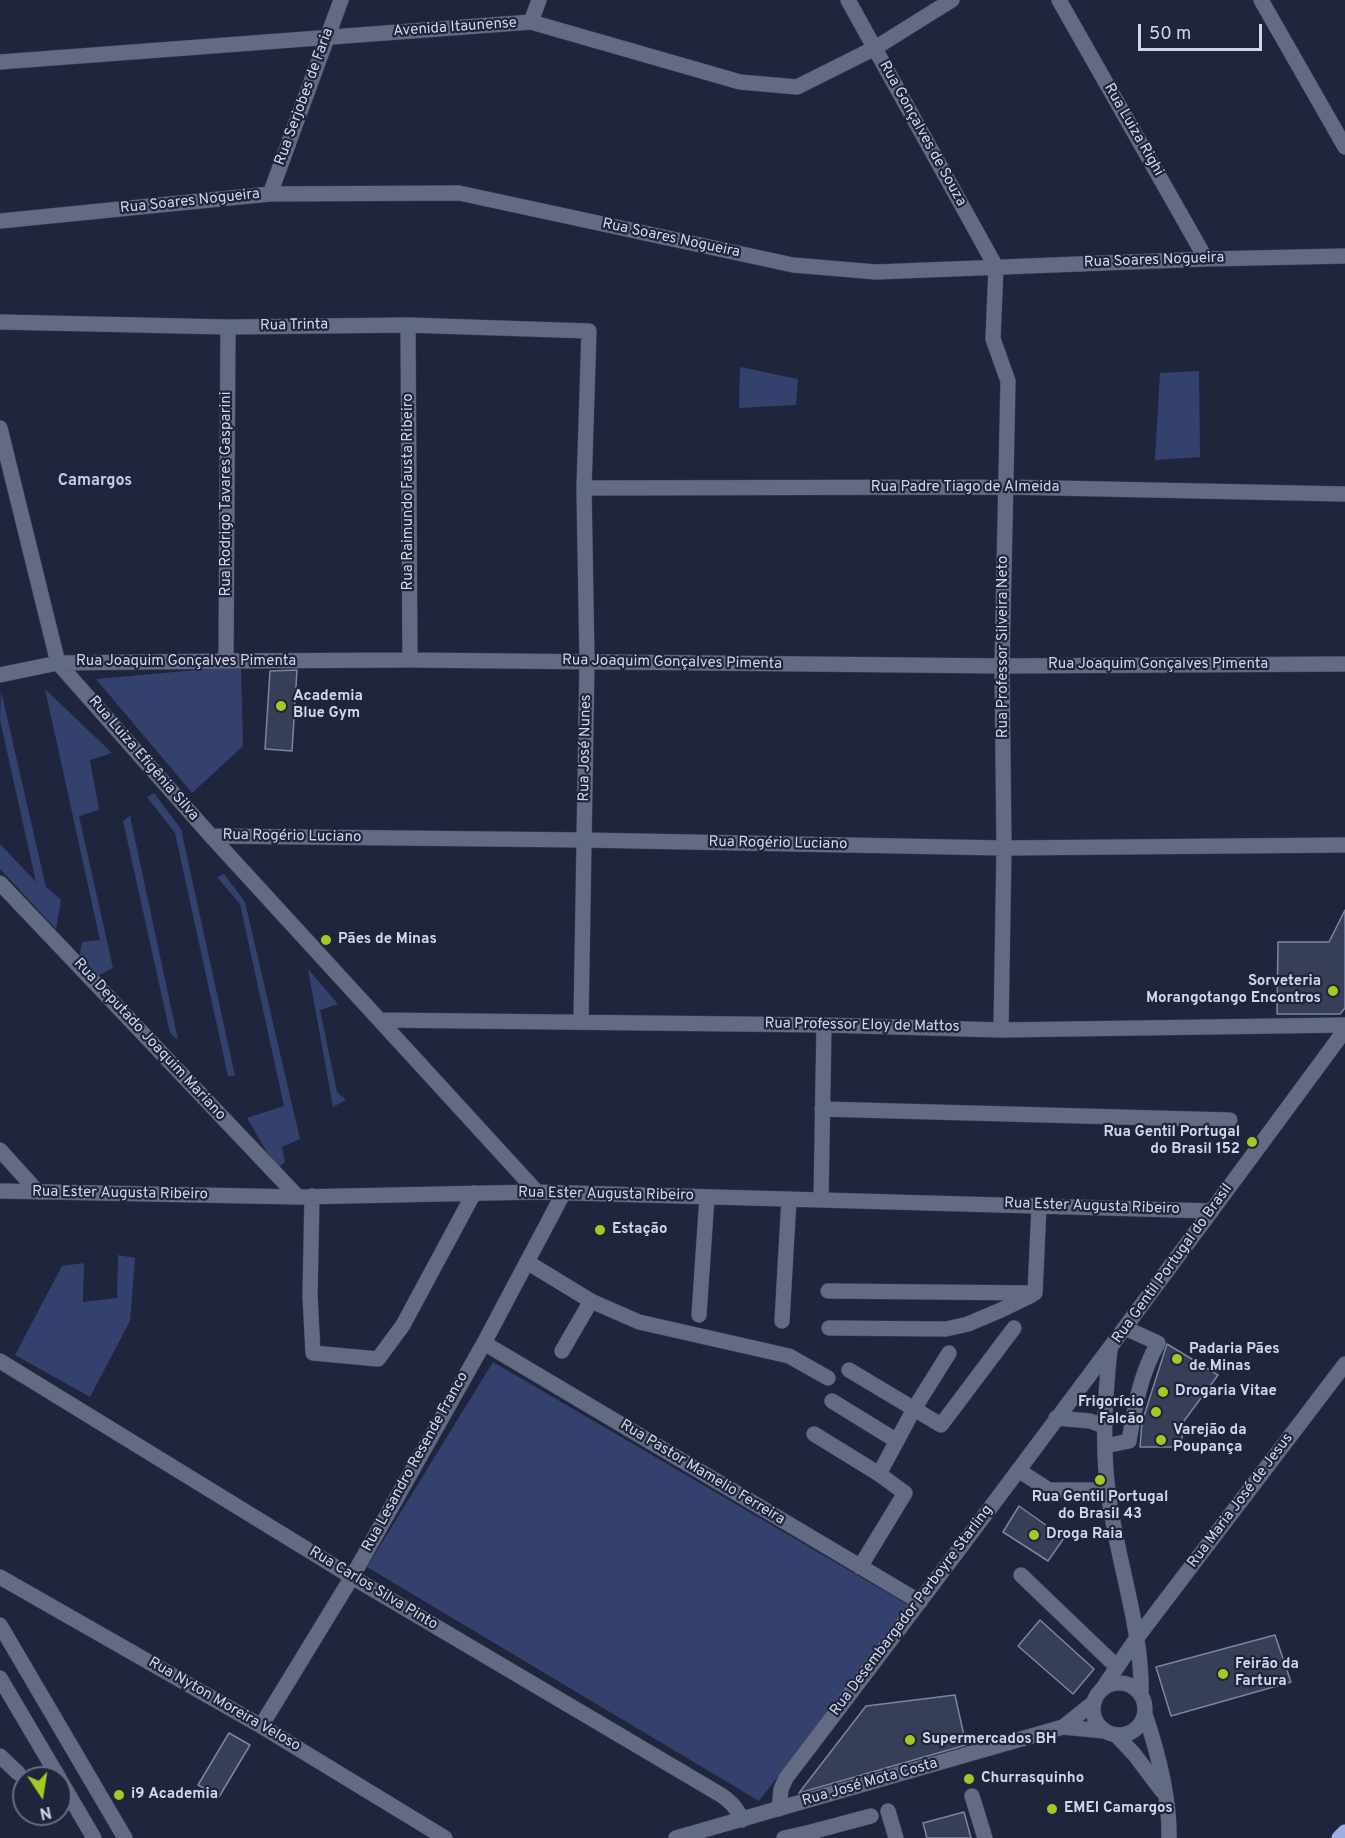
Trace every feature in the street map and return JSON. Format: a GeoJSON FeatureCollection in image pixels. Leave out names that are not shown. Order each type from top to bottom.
{"type":"FeatureCollection","features":[{"type":"Feature","properties":{"kind":"main road"},"geometry":{"type":"LineString","coordinates":[[1339,1838],[1345,1832]]}},
{"type":"Feature","properties":{"kind":"street","name":"Rua Serjobes de Faria"},"geometry":{"type":"LineString","coordinates":[[270,194],[341,0]]}},
{"type":"Feature","properties":{"kind":"street"},"geometry":{"type":"LineString","coordinates":[[531,22],[540,0]]}},
{"type":"Feature","properties":{"kind":"street","name":"Rua Gonçalves de Souza"},"geometry":{"type":"LineString","coordinates":[[848,0],[996,267]]}},
{"type":"Feature","properties":{"kind":"street","name":"Avenida Itaunense"},"geometry":{"type":"LineString","coordinates":[[0,62],[531,22],[740,82],[797,87],[874,48],[952,0]]}},
{"type":"Feature","properties":{"kind":"street","name":"Rua Luiza Righi"},"geometry":{"type":"LineString","coordinates":[[1059,0],[1206,259]]}},
{"type":"Feature","properties":{"kind":"street"},"geometry":{"type":"LineString","coordinates":[[1261,0],[1345,147]]}},
{"type":"Feature","properties":{"kind":"street","name":"Rua Soares Nogueira"},"geometry":{"type":"LineString","coordinates":[[0,221],[270,194],[459,193],[793,265],[876,272],[1345,256]]}},
{"type":"Feature","properties":{"kind":"street","name":"Rua Professor Silveira Neto"},"geometry":{"type":"LineString","coordinates":[[996,267],[993,339],[1008,381],[1002,666],[1004,848],[1001,1030]]}},
{"type":"Feature","properties":{"kind":"street","name":"Rua Trinta"},"geometry":{"type":"LineString","coordinates":[[0,322],[228,327],[408,325],[589,331]]}},
{"type":"Feature","properties":{"kind":"street","name":"Rua Raimundo Fausta Ribeiro"},"geometry":{"type":"LineString","coordinates":[[408,325],[410,660]]}},
{"type":"Feature","properties":{"kind":"street","name":"Rua Rodrigo Tavares Gasparini"},"geometry":{"type":"LineString","coordinates":[[226,661],[228,327]]}},
{"type":"Feature","properties":{"kind":"street","name":"Rua José Nunes"},"geometry":{"type":"LineString","coordinates":[[581,1022],[587,662],[584,488],[589,331]]}},
{"type":"Feature","properties":{"kind":"street","name":"Rua Luiza Efigênia Silva"},"geometry":{"type":"LineString","coordinates":[[0,428],[7,488],[58,663],[210,836],[537,1192]]}},
{"type":"Feature","properties":{"kind":"street","name":"Rua Padre Tiago de Almeida"},"geometry":{"type":"LineString","coordinates":[[584,488],[1005,487],[1345,494]]}},
{"type":"Feature","properties":{"kind":"street","name":"Rua Joaquim Gonçalves Pimenta"},"geometry":{"type":"LineString","coordinates":[[0,675],[58,663],[226,661],[410,660],[1002,666],[1345,664]]}},
{"type":"Feature","properties":{"kind":"street","name":"Rua Rogério Luciano"},"geometry":{"type":"LineString","coordinates":[[210,836],[1004,848],[1345,845]]}},
{"type":"Feature","properties":{"kind":"street","name":"Rua Deputado Joaquim Mariano"},"geometry":{"type":"LineString","coordinates":[[0,883],[305,1197]]}},
{"type":"Feature","properties":{"kind":"street","name":"Rua Professor Eloy de Mattos"},"geometry":{"type":"LineString","coordinates":[[380,1020],[824,1025],[1001,1030],[1345,1028]]}},
{"type":"Feature","properties":{"kind":"street"},"geometry":{"type":"LineString","coordinates":[[821,1200],[824,1025]]}},
{"type":"Feature","properties":{"kind":"street","name":"Rua Gentil Portugal do Brasil"},"geometry":{"type":"LineString","coordinates":[[1141,1695],[1136,1639],[1108,1491],[1104,1426],[1110,1349],[1345,1028]]}},
{"type":"Feature","properties":{"kind":"street"},"geometry":{"type":"LineString","coordinates":[[822,1109],[1230,1120]]}},
{"type":"Feature","properties":{"kind":"street"},"geometry":{"type":"LineString","coordinates":[[0,1150],[38,1192]]}},
{"type":"Feature","properties":{"kind":"street","name":"Rua Ester Augusta Ribeiro"},"geometry":{"type":"LineString","coordinates":[[0,1191],[305,1197],[537,1192],[1212,1211]]}},
{"type":"Feature","properties":{"kind":"street"},"geometry":{"type":"LineString","coordinates":[[305,1197],[313,1353],[378,1359],[403,1325],[474,1193]]}},
{"type":"Feature","properties":{"kind":"street","name":"Rua Lesandro Resende Franco"},"geometry":{"type":"LineString","coordinates":[[261,1726],[352,1576],[484,1343],[563,1194]]}},
{"type":"Feature","properties":{"kind":"street"},"geometry":{"type":"LineString","coordinates":[[699,1315],[707,1197]]}},
{"type":"Feature","properties":{"kind":"street"},"geometry":{"type":"LineString","coordinates":[[782,1321],[789,1199]]}},
{"type":"Feature","properties":{"kind":"street"},"geometry":{"type":"LineString","coordinates":[[1035,1293],[1039,1206]]}},
{"type":"Feature","properties":{"kind":"street"},"geometry":{"type":"LineString","coordinates":[[527,1262],[591,1301],[639,1322],[789,1356],[828,1378]]}},
{"type":"Feature","properties":{"kind":"street"},"geometry":{"type":"LineString","coordinates":[[828,1291],[1035,1293]]}},
{"type":"Feature","properties":{"kind":"street"},"geometry":{"type":"LineString","coordinates":[[829,1328],[946,1329],[968,1324],[1001,1311],[1035,1293]]}},
{"type":"Feature","properties":{"kind":"street"},"geometry":{"type":"LineString","coordinates":[[562,1351],[591,1301]]}},
{"type":"Feature","properties":{"kind":"street"},"geometry":{"type":"LineString","coordinates":[[849,1370],[941,1425],[1014,1328]]}},
{"type":"Feature","properties":{"kind":"street"},"geometry":{"type":"LineString","coordinates":[[1105,1446],[1130,1441],[1146,1364],[1158,1343],[1125,1329]]}},
{"type":"Feature","properties":{"kind":"street","name":"Rua Pastor Mamelio Ferreira"},"geometry":{"type":"LineString","coordinates":[[484,1343],[920,1602]]}},
{"type":"Feature","properties":{"kind":"street","name":"Rua Desembargador Perboyre Starling"},"geometry":{"type":"LineString","coordinates":[[779,1809],[781,1789],[786,1778],[1110,1349]]}},
{"type":"Feature","properties":{"kind":"street"},"geometry":{"type":"LineString","coordinates":[[879,1474],[914,1409],[949,1353]]}},
{"type":"Feature","properties":{"kind":"street","name":"Rua Carlos Silva Pinto"},"geometry":{"type":"LineString","coordinates":[[0,1361],[352,1576],[721,1795],[738,1810],[741,1820]]}},
{"type":"Feature","properties":{"kind":"street","name":"Rua Maria José de Jesus"},"geometry":{"type":"LineString","coordinates":[[1136,1639],[1345,1364]]}},
{"type":"Feature","properties":{"kind":"street"},"geometry":{"type":"LineString","coordinates":[[831,1401],[897,1441]]}},
{"type":"Feature","properties":{"kind":"street"},"geometry":{"type":"LineString","coordinates":[[1056,1418],[1090,1421],[1104,1426]]}},
{"type":"Feature","properties":{"kind":"street"},"geometry":{"type":"LineString","coordinates":[[814,1434],[905,1492],[860,1567]]}},
{"type":"Feature","properties":{"kind":"street"},"geometry":{"type":"LineString","coordinates":[[1018,1470],[1049,1490],[1108,1491]]}},
{"type":"Feature","properties":{"kind":"street"},"geometry":{"type":"LineString","coordinates":[[1021,1575],[1117,1667]]}},
{"type":"Feature","properties":{"kind":"street","name":"Rua Nyton Moreira Veloso"},"geometry":{"type":"LineString","coordinates":[[0,1577],[261,1726],[445,1838]]}},
{"type":"Feature","properties":{"kind":"street"},"geometry":{"type":"LineString","coordinates":[[0,1625],[125,1838]]}},
{"type":"Feature","properties":{"kind":"street"},"geometry":{"type":"LineString","coordinates":[[1136,1639],[1093,1703],[1094,1719],[1134,1754],[1165,1795]]}},
{"type":"Feature","properties":{"kind":"street"},"geometry":{"type":"LineString","coordinates":[[0,1678],[52,1766]]}},
{"type":"Feature","properties":{"kind":"street"},"geometry":{"type":"LineString","coordinates":[[1103,1688],[1111,1684],[1128,1684],[1141,1695],[1165,1795],[1169,1838]]}},
{"type":"Feature","properties":{"kind":"street","name":"Rua José Mota Costa"},"geometry":{"type":"LineString","coordinates":[[676,1838],[1063,1727],[1093,1703]]}},
{"type":"Feature","properties":{"kind":"street"},"geometry":{"type":"LineString","coordinates":[[1110,1733],[1131,1732],[1145,1714]]}},
{"type":"Feature","properties":{"kind":"street","name":"Rua José Mota Costa"},"geometry":{"type":"LineString","coordinates":[[1063,1727],[1110,1733]]}},
{"type":"Feature","properties":{"kind":"street"},"geometry":{"type":"LineString","coordinates":[[0,1756],[12,1767]]}},
{"type":"Feature","properties":{"kind":"street"},"geometry":{"type":"LineString","coordinates":[[972,1796],[985,1838]]}},
{"type":"Feature","properties":{"kind":"street"},"geometry":{"type":"LineString","coordinates":[[72,1800],[94,1838]]}},
{"type":"Feature","properties":{"kind":"street"},"geometry":{"type":"LineString","coordinates":[[888,1811],[896,1838]]}},
{"type":"Feature","properties":{"kind":"street"},"geometry":{"type":"LineString","coordinates":[[784,1838],[812,1835],[871,1816]]}},
{"type":"Feature","properties":{"kind":"shaded area"},"geometry":{"type":"Polygon","coordinates":[[[740,367],[798,379],[796,405],[739,408],[740,367]]]}},
{"type":"Feature","properties":{"kind":"shaded area"},"geometry":{"type":"Polygon","coordinates":[[[1199,371],[1200,457],[1155,460],[1160,373],[1199,371]]]}},
{"type":"Feature","properties":{"kind":"shaded area"},"geometry":{"type":"Polygon","coordinates":[[[241,666],[243,746],[192,793],[96,679],[241,666]]]}},
{"type":"Feature","properties":{"kind":"shaded area"},"geometry":{"type":"Polygon","coordinates":[[[45,689],[112,753],[90,760],[99,810],[79,816],[113,968],[96,977],[79,960],[82,942],[100,940],[45,689]]]}},
{"type":"Feature","properties":{"kind":"shaded area"},"geometry":{"type":"Polygon","coordinates":[[[1,691],[46,887],[61,900],[56,929],[0,869],[0,844],[36,882],[0,720],[1,691]]]}},
{"type":"Feature","properties":{"kind":"shaded area"},"geometry":{"type":"Polygon","coordinates":[[[154,793],[181,829],[235,1076],[228,1076],[175,833],[147,797],[154,793]]]}},
{"type":"Feature","properties":{"kind":"shaded area"},"geometry":{"type":"Polygon","coordinates":[[[130,816],[178,1040],[170,1033],[123,821],[130,816]]]}},
{"type":"Feature","properties":{"kind":"shaded area"},"geometry":{"type":"Polygon","coordinates":[[[224,874],[245,902],[300,1139],[282,1147],[285,1162],[277,1169],[247,1118],[284,1106],[240,904],[217,877],[224,874]]]}},
{"type":"Feature","properties":{"kind":"shaded area"},"geometry":{"type":"Polygon","coordinates":[[[308,969],[338,1004],[320,1010],[337,1092],[346,1100],[333,1107],[308,969]]]}},
{"type":"Feature","properties":{"kind":"shaded area"},"geometry":{"type":"Polygon","coordinates":[[[118,1255],[135,1258],[130,1321],[90,1397],[15,1355],[62,1266],[84,1263],[83,1302],[117,1298],[118,1255]]]}},
{"type":"Feature","properties":{"kind":"shaded area"},"geometry":{"type":"Polygon","coordinates":[[[493,1362],[910,1606],[759,1801],[367,1567],[493,1362]]]}},
{"type":"Feature","properties":{"kind":"building","name":"Academia Blue Gym"},"geometry":{"type":"Polygon","coordinates":[[[297,670],[292,751],[265,749],[270,671],[297,670]]]}},
{"type":"Feature","properties":{"kind":"building"},"geometry":{"type":"Polygon","coordinates":[[[1345,910],[1345,1008],[1340,1014],[1277,1014],[1278,942],[1329,942],[1345,910]]]}},
{"type":"Feature","properties":{"kind":"building"},"geometry":{"type":"Polygon","coordinates":[[[1167,1344],[1218,1375],[1184,1421],[1181,1447],[1140,1447],[1142,1422],[1167,1344]]]}},
{"type":"Feature","properties":{"kind":"building","name":"Droga Raia"},"geometry":{"type":"Polygon","coordinates":[[[1019,1506],[1064,1538],[1048,1561],[1003,1532],[1019,1506]]]}},
{"type":"Feature","properties":{"kind":"building"},"geometry":{"type":"Polygon","coordinates":[[[1040,1620],[1094,1669],[1073,1694],[1018,1646],[1040,1620]]]}},
{"type":"Feature","properties":{"kind":"building","name":"Feirão da Fartura"},"geometry":{"type":"Polygon","coordinates":[[[1275,1635],[1291,1682],[1171,1716],[1156,1667],[1275,1635]]]}},
{"type":"Feature","properties":{"kind":"building"},"geometry":{"type":"Polygon","coordinates":[[[955,1695],[966,1745],[799,1793],[866,1706],[955,1695]]]}},
{"type":"Feature","properties":{"kind":"building"},"geometry":{"type":"Polygon","coordinates":[[[229,1733],[250,1745],[219,1797],[198,1785],[229,1733]]]}},
{"type":"Feature","properties":{"kind":"building"},"geometry":{"type":"Polygon","coordinates":[[[964,1812],[971,1838],[927,1838],[923,1823],[964,1812]]]}},
{"type":"Feature","properties":{"kind":"place","name":"Academia Blue Gym"},"geometry":{"type":"Point","coordinates":[281,706]}},
{"type":"Feature","properties":{"kind":"place","name":"Pães de Minas"},"geometry":{"type":"Point","coordinates":[326,940]}},
{"type":"Feature","properties":{"kind":"place","name":"Sorveteria Morangotango Encontros"},"geometry":{"type":"Point","coordinates":[1333,991]}},
{"type":"Feature","properties":{"kind":"place","name":"Rua Gentil Portugal do Brasil 152"},"geometry":{"type":"Point","coordinates":[1252,1142]}},
{"type":"Feature","properties":{"kind":"place","name":"Estação"},"geometry":{"type":"Point","coordinates":[600,1230]}},
{"type":"Feature","properties":{"kind":"place","name":"Padaria Pães de Minas"},"geometry":{"type":"Point","coordinates":[1177,1359]}},
{"type":"Feature","properties":{"kind":"place","name":"Drogaria Vitae"},"geometry":{"type":"Point","coordinates":[1163,1392]}},
{"type":"Feature","properties":{"kind":"place","name":"Frigorício Falcão"},"geometry":{"type":"Point","coordinates":[1156,1412]}},
{"type":"Feature","properties":{"kind":"place","name":"Varejão da Poupança"},"geometry":{"type":"Point","coordinates":[1161,1440]}},
{"type":"Feature","properties":{"kind":"place","name":"Rua Gentil Portugal do Brasil 43"},"geometry":{"type":"Point","coordinates":[1100,1480]}},
{"type":"Feature","properties":{"kind":"place","name":"Droga Raia"},"geometry":{"type":"Point","coordinates":[1034,1535]}},
{"type":"Feature","properties":{"kind":"place","name":"Feirão da Fartura"},"geometry":{"type":"Point","coordinates":[1223,1674]}},
{"type":"Feature","properties":{"kind":"place","name":"Supermercados BH"},"geometry":{"type":"Point","coordinates":[910,1740]}},
{"type":"Feature","properties":{"kind":"place","name":"Churrasquinho"},"geometry":{"type":"Point","coordinates":[969,1779]}},
{"type":"Feature","properties":{"kind":"place","name":"i9 Academia"},"geometry":{"type":"Point","coordinates":[119,1795]}},
{"type":"Feature","properties":{"kind":"place","name":"EMEI Camargos"},"geometry":{"type":"Point","coordinates":[1052,1809]}},
{"type":"Feature","properties":{"kind":"district","name":"Camargos"},"geometry":{"type":"Point","coordinates":[95,482]}}]}
